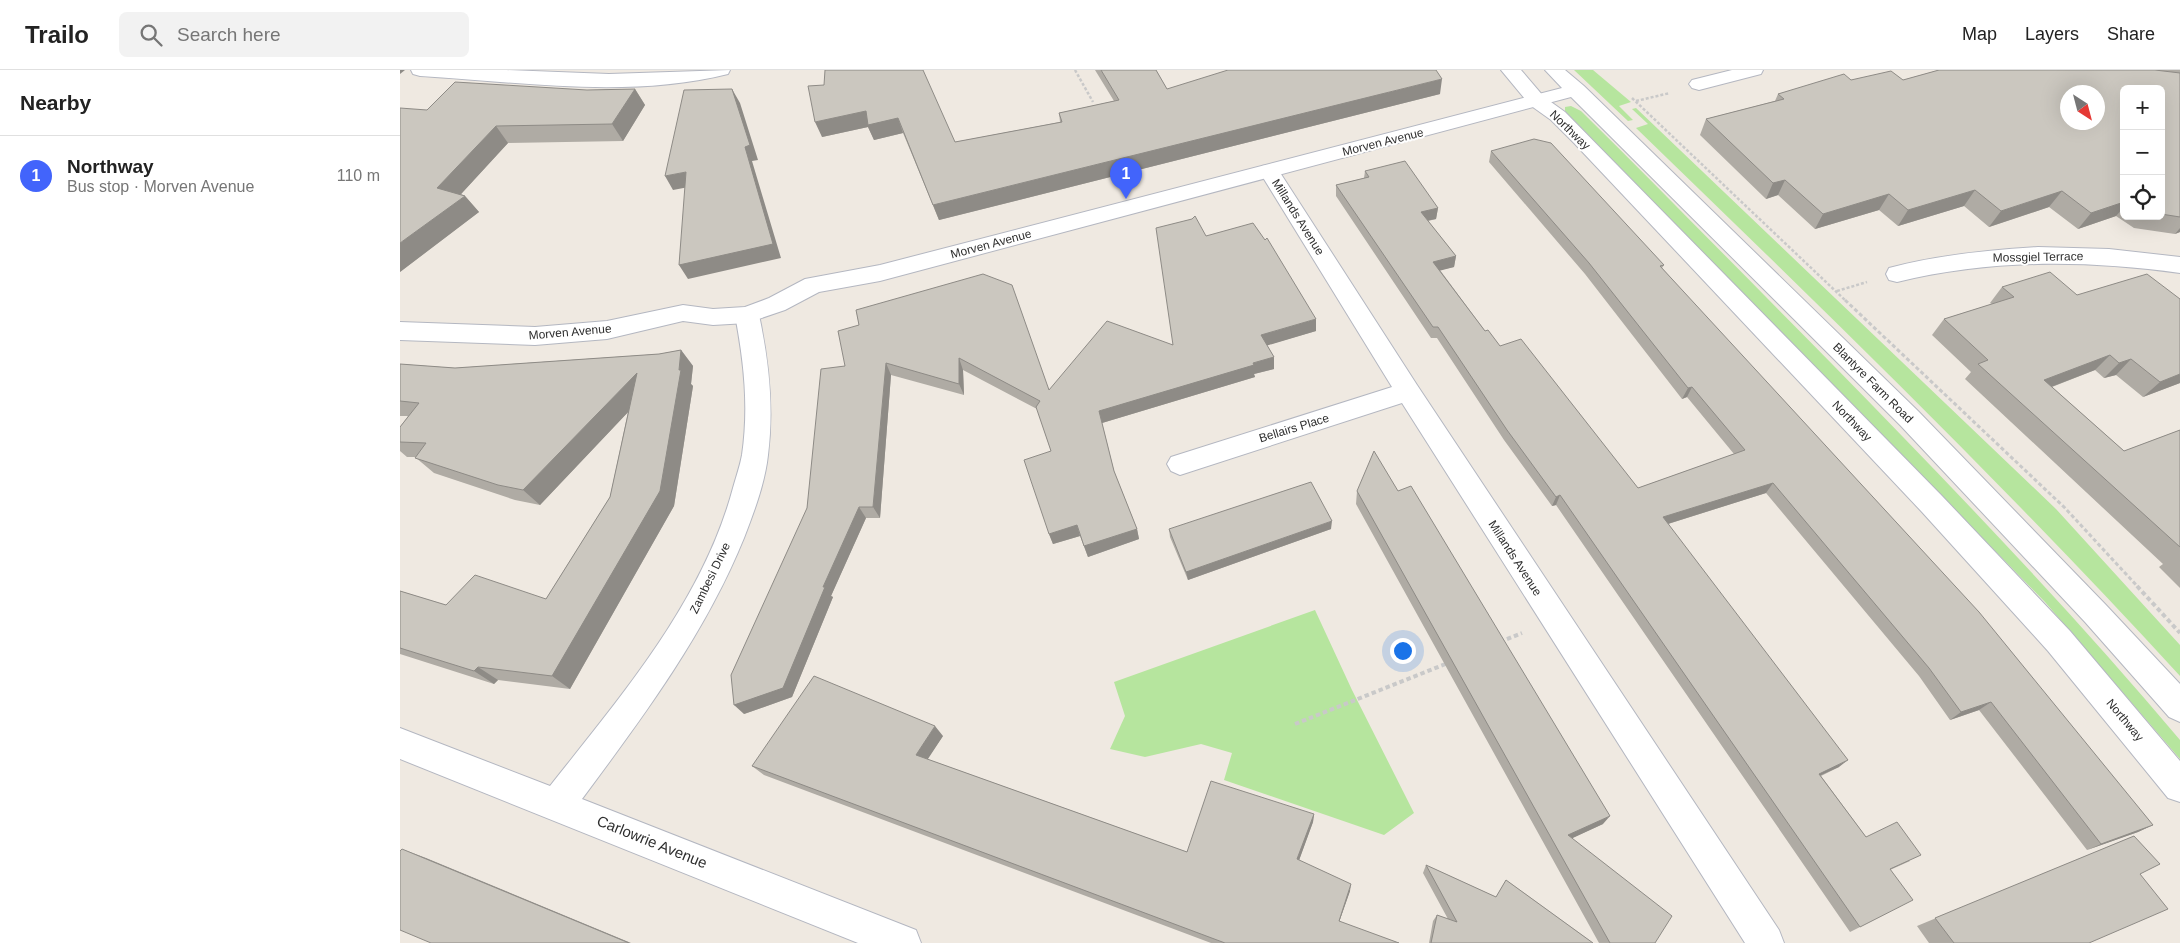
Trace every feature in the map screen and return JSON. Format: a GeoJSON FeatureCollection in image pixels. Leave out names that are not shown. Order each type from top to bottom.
{"type":"FeatureCollection","features":[{"type":"Feature","properties":{"kind":"street"},"geometry":{"type":"LineString","coordinates":[[420,70],[519,73],[611,81],[646,81],[721,70]]}},
{"type":"Feature","properties":{"kind":"street","name":"Northway"},"geometry":{"type":"LineString","coordinates":[[1510,70],[1522,81],[1537,101],[1558,116],[1575,133],[1939,512],[2059,641],[2180,786]]}},
{"type":"Feature","properties":{"kind":"street","name":"Blantyre Farm Road"},"geometry":{"type":"LineString","coordinates":[[1554,70],[1577,90],[1950,460],[2180,707]]}},
{"type":"Feature","properties":{"kind":"street"},"geometry":{"type":"LineString","coordinates":[[1699,84],[1754,70]]}},
{"type":"Feature","properties":{"kind":"street","name":"Morven Avenue"},"geometry":{"type":"LineString","coordinates":[[400,331],[491,336],[535,336],[607,330],[683,313],[713,317],[747,315],[777,304],[813,285],[880,274],[1577,90]]}},
{"type":"Feature","properties":{"kind":"street","name":"Millands Avenue"},"geometry":{"type":"LineString","coordinates":[[1269,171],[1408,392],[1766,943]]}},
{"type":"Feature","properties":{"kind":"street","name":"Mossgiel Terrace"},"geometry":{"type":"LineString","coordinates":[[1897,274],[1945,263],[2035,255],[2103,257],[2180,265]]}},
{"type":"Feature","properties":{"kind":"street","name":"Zambesi Drive"},"geometry":{"type":"LineString","coordinates":[[557,804],[649,682],[686,626],[715,571],[740,515],[755,456],[759,402],[747,315]]}},
{"type":"Feature","properties":{"kind":"street","name":"Bellairs Place"},"geometry":{"type":"LineString","coordinates":[[1180,464],[1408,392]]}},
{"type":"Feature","properties":{"kind":"street","name":"Carlowrie Avenue"},"geometry":{"type":"LineString","coordinates":[[400,743],[903,943]]}},
{"type":"Feature","properties":{"kind":"path"},"geometry":{"type":"LineString","coordinates":[[1075,70],[1093,102]]}},
{"type":"Feature","properties":{"kind":"path"},"geometry":{"type":"LineString","coordinates":[[1628,95],[2065,508],[2180,633]]}},
{"type":"Feature","properties":{"kind":"path"},"geometry":{"type":"LineString","coordinates":[[1491,645],[1555,619]]}},
{"type":"Feature","properties":{"kind":"path"},"geometry":{"type":"LineString","coordinates":[[1295,724],[1455,660]]}},
{"type":"Feature","properties":{"kind":"green space"},"geometry":{"type":"Polygon","coordinates":[[[1574,70],[1593,70],[1631,102],[1619,106],[1633,120],[1628,121],[1574,70]]]}},
{"type":"Feature","properties":{"kind":"green space"},"geometry":{"type":"Polygon","coordinates":[[[1571,106],[1581,111],[1676,206],[1878,411],[2010,549],[2096,643],[2180,740],[2180,759],[2045,602],[1565,111],[1565,107],[1571,106]]]}},
{"type":"Feature","properties":{"kind":"green space"},"geometry":{"type":"Polygon","coordinates":[[[1636,108],[2056,509],[2180,645],[2180,676],[2048,535],[1980,466],[1844,330],[1636,128],[1648,124],[1632,109],[1636,108]]]}},
{"type":"Feature","properties":{"kind":"green space"},"geometry":{"type":"Polygon","coordinates":[[[1315,610],[1352,690],[1414,813],[1384,835],[1224,780],[1232,753],[1201,744],[1145,757],[1110,749],[1125,716],[1114,682],[1315,610]]]}},
{"type":"Feature","properties":{"kind":"building"},"geometry":{"type":"Polygon","coordinates":[[[825,70],[923,70],[955,142],[1062,122],[1059,113],[1119,100],[1101,70],[1156,70],[1167,89],[1228,70],[1436,70],[1442,79],[933,205],[898,118],[868,125],[866,111],[815,122],[808,86],[824,85],[825,70]]]}},
{"type":"Feature","properties":{"kind":"building"},"geometry":{"type":"Polygon","coordinates":[[[1939,70],[2155,70],[2180,73],[2180,217],[2165,215],[2165,85],[2120,85],[2120,203],[2091,213],[2062,191],[2001,211],[1975,190],[1908,210],[1889,194],[1823,214],[1785,180],[1773,183],[1706,119],[1784,99],[1778,94],[1844,74],[1851,80],[1891,71],[1903,80],[1939,70]]]}},
{"type":"Feature","properties":{"kind":"building"},"geometry":{"type":"Polygon","coordinates":[[[455,82],[587,90],[635,89],[612,124],[496,126],[437,188],[465,196],[400,243],[400,108],[427,110],[455,82]]]}},
{"type":"Feature","properties":{"kind":"building"},"geometry":{"type":"Polygon","coordinates":[[[732,89],[750,145],[745,147],[773,244],[679,265],[686,172],[665,176],[684,90],[732,89]]]}},
{"type":"Feature","properties":{"kind":"building"},"geometry":{"type":"Polygon","coordinates":[[[1534,139],[1551,143],[1664,265],[1660,266],[1979,612],[2153,825],[2101,844],[1991,702],[1961,712],[1929,668],[1773,483],[1663,517],[1848,760],[1819,774],[1866,837],[1897,822],[1921,855],[1890,869],[1913,900],[1860,927],[1560,495],[1556,497],[1507,430],[1438,327],[1433,327],[1336,185],[1369,177],[1365,171],[1405,161],[1438,208],[1421,212],[1456,256],[1433,262],[1485,331],[1488,330],[1500,346],[1521,339],[1638,488],[1745,450],[1692,387],[1688,388],[1589,263],[1491,151],[1534,139]]]}},
{"type":"Feature","properties":{"kind":"building"},"geometry":{"type":"Polygon","coordinates":[[[1195,216],[1206,236],[1253,223],[1265,240],[1267,238],[1316,319],[1261,335],[1274,357],[1253,363],[1254,365],[1099,411],[1114,471],[1137,529],[1084,546],[1077,525],[1049,534],[1024,460],[1051,451],[1036,407],[1040,401],[959,358],[959,384],[886,363],[873,507],[859,507],[823,587],[825,587],[783,688],[734,705],[731,675],[807,508],[821,369],[845,366],[838,331],[859,325],[856,310],[983,274],[1012,285],[1049,390],[1107,321],[1173,345],[1156,228],[1192,219],[1195,216]]]}},
{"type":"Feature","properties":{"kind":"building"},"geometry":{"type":"Polygon","coordinates":[[[2050,272],[2077,295],[2147,274],[2180,299],[2180,374],[2160,382],[2131,359],[2119,363],[2110,355],[2044,380],[2124,451],[2180,430],[2180,547],[1978,364],[1988,360],[1944,319],[2014,297],[2002,287],[2050,272]]]}},
{"type":"Feature","properties":{"kind":"building"},"geometry":{"type":"Polygon","coordinates":[[[681,350],[679,370],[681,370],[660,491],[552,676],[478,667],[474,671],[400,648],[400,591],[446,605],[475,575],[546,599],[610,497],[637,373],[523,490],[498,485],[415,458],[426,443],[400,442],[400,427],[419,403],[400,401],[400,364],[455,368],[659,354],[681,350]]]}},
{"type":"Feature","properties":{"kind":"building"},"geometry":{"type":"Polygon","coordinates":[[[1374,451],[1398,491],[1411,486],[1610,816],[1568,835],[1672,916],[1655,943],[1610,943],[1357,491],[1374,451]]]}},
{"type":"Feature","properties":{"kind":"building"},"geometry":{"type":"Polygon","coordinates":[[[1311,482],[1332,521],[1186,572],[1169,529],[1311,482]]]}},
{"type":"Feature","properties":{"kind":"building"},"geometry":{"type":"Polygon","coordinates":[[[814,676],[935,726],[916,755],[1187,852],[1211,781],[1314,814],[1297,859],[1351,884],[1339,921],[1399,943],[1225,943],[752,766],[814,676]]]}},
{"type":"Feature","properties":{"kind":"building"},"geometry":{"type":"Polygon","coordinates":[[[2134,836],[2160,864],[2140,874],[2168,909],[2089,943],[1954,943],[1935,918],[2134,836]]]}},
{"type":"Feature","properties":{"kind":"building"},"geometry":{"type":"Polygon","coordinates":[[[402,849],[629,943],[431,943],[400,930],[400,851],[402,849]]]}},
{"type":"Feature","properties":{"kind":"building"},"geometry":{"type":"Polygon","coordinates":[[[1426,865],[1496,897],[1506,880],[1593,943],[1431,943],[1437,915],[1457,922],[1426,865]]]}},
{"type":"Feature","properties":{"kind":"place","name":"Northway"},"geometry":{"type":"Point","coordinates":[1126,199]}}]}
